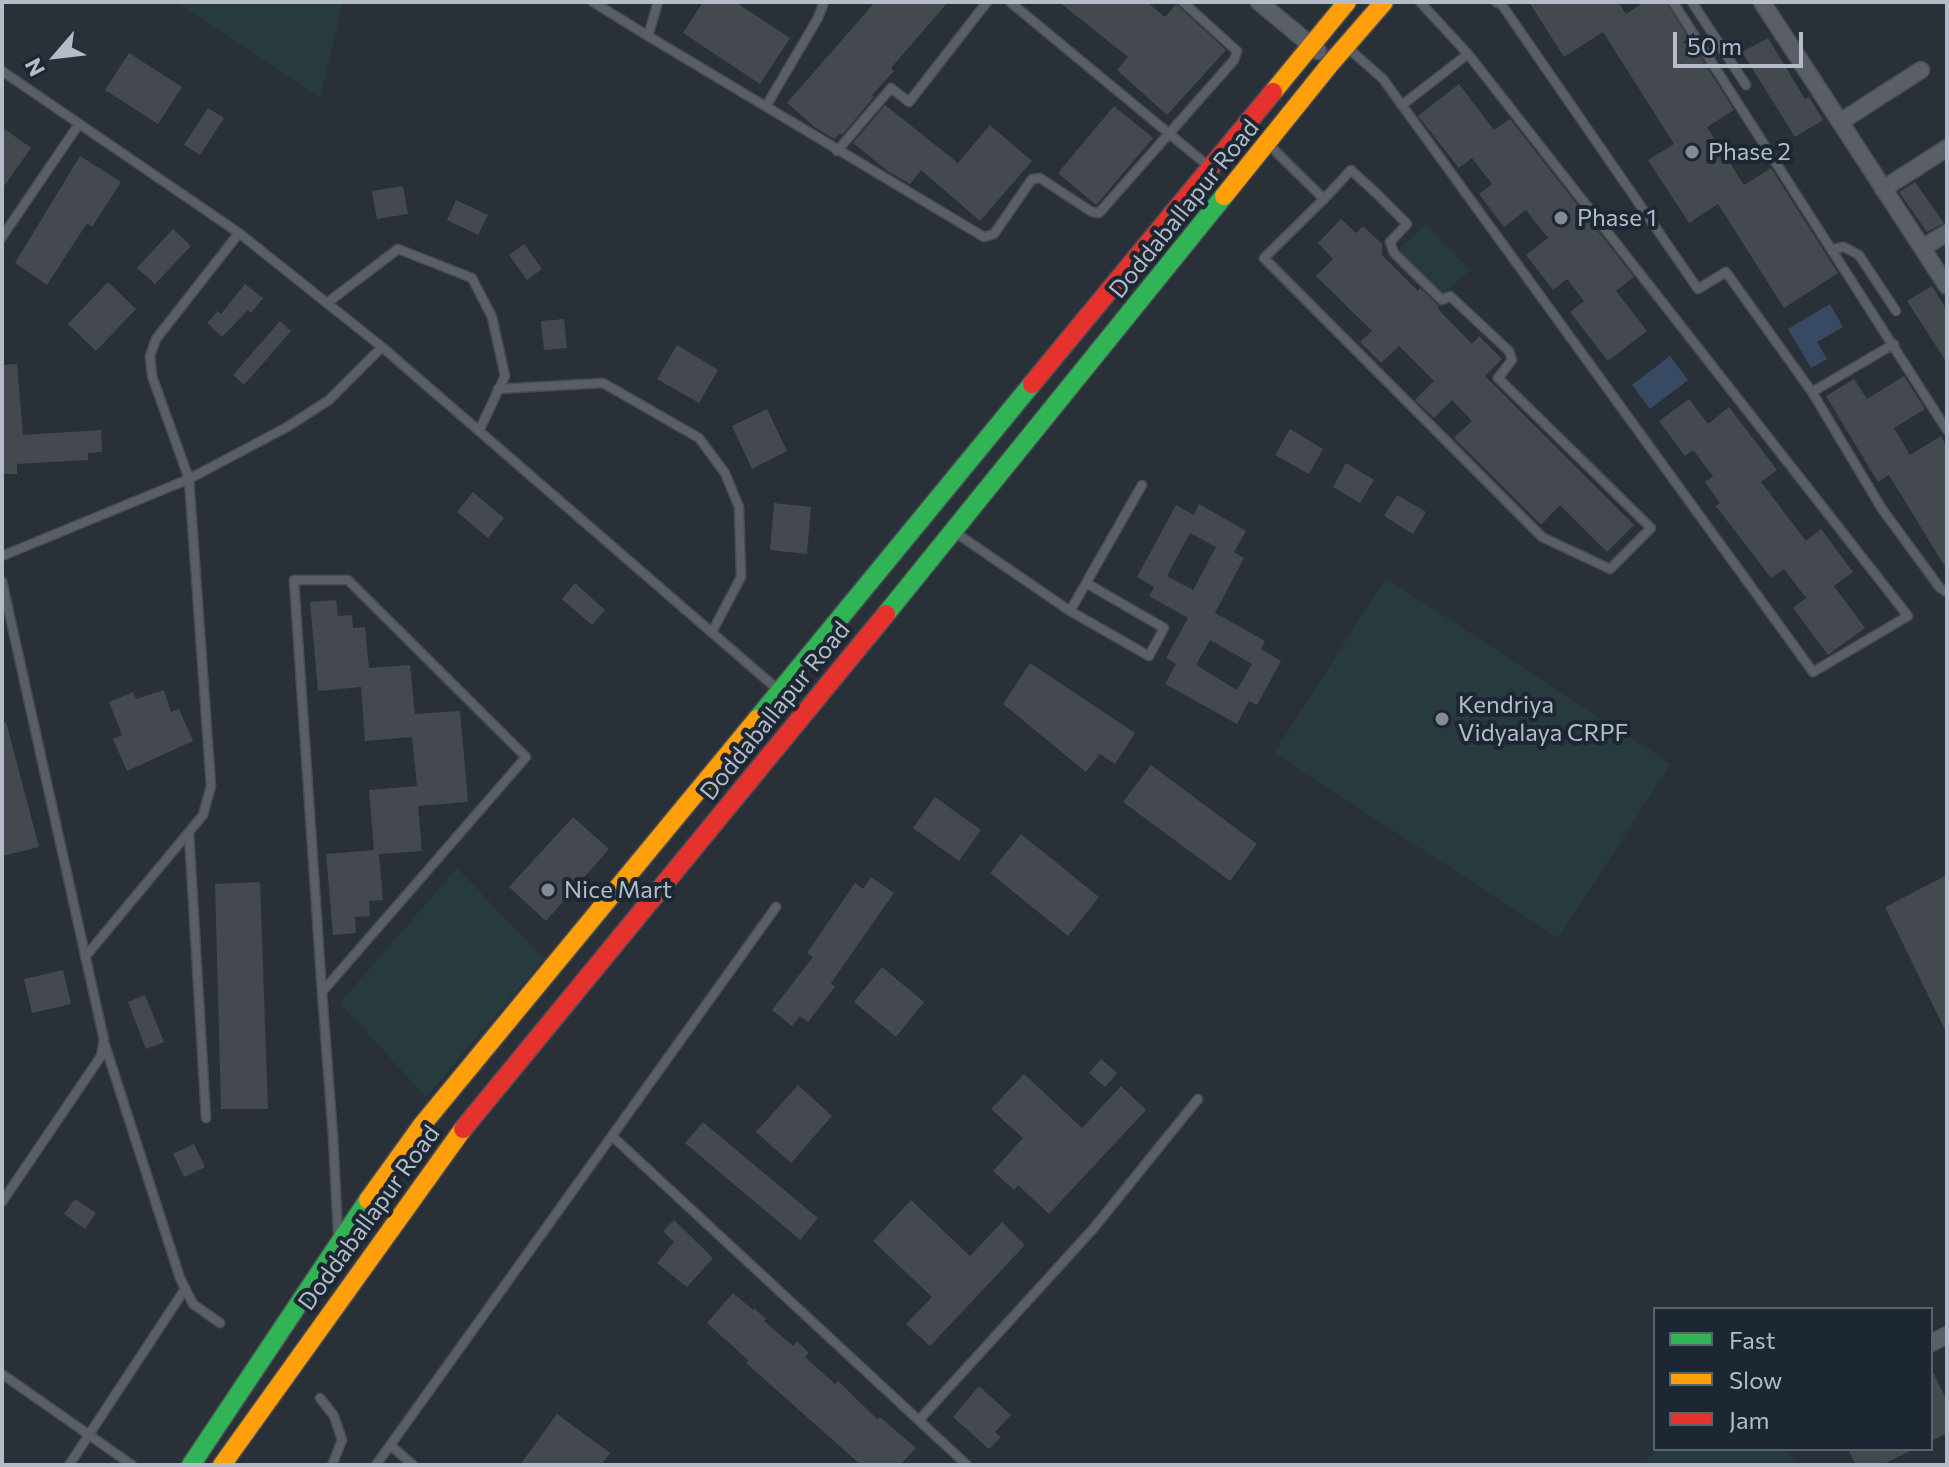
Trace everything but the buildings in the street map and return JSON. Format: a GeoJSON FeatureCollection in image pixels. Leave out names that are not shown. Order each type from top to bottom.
{"type":"FeatureCollection","features":[{"type":"Feature","properties":{"kind":"main road","name":"Doddaballapur Road"},"geometry":{"type":"LineString","coordinates":[[191,1465],[338,1243],[422,1125],[1347,2]]}},
{"type":"Feature","properties":{"kind":"main road","name":"Doddaballapur Road"},"geometry":{"type":"LineString","coordinates":[[222,1465],[452,1142],[953,531],[1331,63],[1384,2]]}},
{"type":"Feature","properties":{"kind":"street"},"geometry":{"type":"LineString","coordinates":[[1259,2],[1331,63]]}},
{"type":"Feature","properties":{"kind":"street"},"geometry":{"type":"LineString","coordinates":[[1762,2],[1947,286]]}},
{"type":"Feature","properties":{"kind":"street"},"geometry":{"type":"LineString","coordinates":[[1840,122],[1921,70]]}},
{"type":"Feature","properties":{"kind":"street"},"geometry":{"type":"LineString","coordinates":[[1883,189],[1947,148]]}},
{"type":"Feature","properties":{"kind":"street"},"geometry":{"type":"LineString","coordinates":[[1922,248],[1947,233]]}},
{"type":"Feature","properties":{"kind":"lane"},"geometry":{"type":"LineString","coordinates":[[593,2],[984,237],[994,234],[1032,179],[1040,178],[1092,212],[1099,213],[1234,60],[1237,51],[1183,2]]}},
{"type":"Feature","properties":{"kind":"lane"},"geometry":{"type":"LineString","coordinates":[[648,36],[658,2]]}},
{"type":"Feature","properties":{"kind":"lane"},"geometry":{"type":"LineString","coordinates":[[766,106],[818,18],[824,2]]}},
{"type":"Feature","properties":{"kind":"lane"},"geometry":{"type":"LineString","coordinates":[[837,151],[891,88],[909,102],[987,2]]}},
{"type":"Feature","properties":{"kind":"lane"},"geometry":{"type":"LineString","coordinates":[[1010,2],[1212,169]]}},
{"type":"Feature","properties":{"kind":"lane"},"geometry":{"type":"LineString","coordinates":[[1346,46],[1383,79],[1813,672],[1908,616],[1468,54],[1420,2]]}},
{"type":"Feature","properties":{"kind":"lane"},"geometry":{"type":"LineString","coordinates":[[1673,2],[1947,430]]}},
{"type":"Feature","properties":{"kind":"lane"},"geometry":{"type":"LineString","coordinates":[[1692,2],[1746,85]]}},
{"type":"Feature","properties":{"kind":"lane"},"geometry":{"type":"LineString","coordinates":[[1501,3],[1698,289],[1726,272],[1812,392],[1882,509],[1940,588],[1947,592]]}},
{"type":"Feature","properties":{"kind":"lane"},"geometry":{"type":"LineString","coordinates":[[1402,105],[1468,54]]}},
{"type":"Feature","properties":{"kind":"lane"},"geometry":{"type":"LineString","coordinates":[[2,71],[239,233],[327,303],[781,692]]}},
{"type":"Feature","properties":{"kind":"lane"},"geometry":{"type":"LineString","coordinates":[[2,237],[79,124]]}},
{"type":"Feature","properties":{"kind":"lane"},"geometry":{"type":"LineString","coordinates":[[1268,144],[1324,199]]}},
{"type":"Feature","properties":{"kind":"lane"},"geometry":{"type":"LineString","coordinates":[[1351,170],[1407,224],[1390,242],[1394,253],[1442,300],[1450,296],[1509,351],[1512,360],[1498,378],[1651,528],[1610,569],[1542,537],[1264,258],[1324,199],[1351,170]]}},
{"type":"Feature","properties":{"kind":"lane"},"geometry":{"type":"LineString","coordinates":[[85,957],[203,815],[211,786],[189,479],[152,376],[150,356],[156,339],[239,233]]}},
{"type":"Feature","properties":{"kind":"lane"},"geometry":{"type":"LineString","coordinates":[[1832,249],[1844,247],[1859,255],[1896,311]]}},
{"type":"Feature","properties":{"kind":"lane"},"geometry":{"type":"LineString","coordinates":[[327,303],[398,249],[472,278],[492,317],[505,376],[479,431]]}},
{"type":"Feature","properties":{"kind":"lane"},"geometry":{"type":"LineString","coordinates":[[1812,392],[1894,344]]}},
{"type":"Feature","properties":{"kind":"lane"},"geometry":{"type":"LineString","coordinates":[[2,556],[189,479],[287,427],[329,400],[382,347]]}},
{"type":"Feature","properties":{"kind":"lane"},"geometry":{"type":"LineString","coordinates":[[498,389],[603,383],[699,438],[725,473],[739,507],[741,577],[712,632]]}},
{"type":"Feature","properties":{"kind":"lane"},"geometry":{"type":"LineString","coordinates":[[1070,611],[1142,485]]}},
{"type":"Feature","properties":{"kind":"lane"},"geometry":{"type":"LineString","coordinates":[[953,531],[1070,611],[1149,656],[1164,628],[1086,583]]}},
{"type":"Feature","properties":{"kind":"lane"},"geometry":{"type":"LineString","coordinates":[[322,992],[526,757],[348,580],[294,580],[338,1243]]}},
{"type":"Feature","properties":{"kind":"lane"},"geometry":{"type":"LineString","coordinates":[[2,581],[104,1040],[185,1289],[193,1304],[220,1323]]}},
{"type":"Feature","properties":{"kind":"lane"},"geometry":{"type":"LineString","coordinates":[[189,832],[206,1118]]}},
{"type":"Feature","properties":{"kind":"lane"},"geometry":{"type":"LineString","coordinates":[[376,1465],[776,907]]}},
{"type":"Feature","properties":{"kind":"lane"},"geometry":{"type":"LineString","coordinates":[[2,1202],[101,1056],[104,1040]]}},
{"type":"Feature","properties":{"kind":"lane"},"geometry":{"type":"LineString","coordinates":[[919,1420],[1093,1229],[1198,1099]]}},
{"type":"Feature","properties":{"kind":"lane"},"geometry":{"type":"LineString","coordinates":[[612,1136],[967,1465]]}},
{"type":"Feature","properties":{"kind":"lane"},"geometry":{"type":"LineString","coordinates":[[69,1465],[185,1289]]}},
{"type":"Feature","properties":{"kind":"lane"},"geometry":{"type":"LineString","coordinates":[[2,1374],[132,1465]]}},
{"type":"Feature","properties":{"kind":"lane"},"geometry":{"type":"LineString","coordinates":[[320,1398],[334,1416],[342,1440],[332,1465]]}},
{"type":"Feature","properties":{"kind":"lane"},"geometry":{"type":"LineString","coordinates":[[390,1445],[413,1465]]}},
{"type":"Feature","properties":{"kind":"green space"},"geometry":{"type":"Polygon","coordinates":[[[176,2],[343,2],[320,98],[176,2]]]}},
{"type":"Feature","properties":{"kind":"green space"},"geometry":{"type":"Polygon","coordinates":[[[1426,224],[1470,270],[1442,296],[1399,249],[1426,224]]]}},
{"type":"Feature","properties":{"kind":"green space"},"geometry":{"type":"Polygon","coordinates":[[[1386,578],[1671,764],[1558,938],[1274,753],[1386,578]]]}},
{"type":"Feature","properties":{"kind":"green space"},"geometry":{"type":"Polygon","coordinates":[[[457,868],[544,959],[426,1097],[340,1003],[457,868]]]}},
{"type":"Feature","properties":{"kind":"green space"},"geometry":{"type":"Polygon","coordinates":[[[1656,1451],[1787,1451],[1796,1465],[1647,1465],[1648,1458],[1656,1451]]]}},
{"type":"Feature","properties":{"kind":"water"},"geometry":{"type":"Polygon","coordinates":[[[1830,304],[1843,327],[1817,342],[1827,359],[1811,368],[1788,329],[1830,304]]]}},
{"type":"Feature","properties":{"kind":"water"},"geometry":{"type":"Polygon","coordinates":[[[1670,356],[1688,380],[1650,409],[1632,385],[1670,356]]]}},
{"type":"Feature","properties":{"kind":"traffic: fast"},"geometry":{"type":"LineString","coordinates":[[886,614],[1224,196]]}},
{"type":"Feature","properties":{"kind":"traffic: fast"},"geometry":{"type":"LineString","coordinates":[[757,719],[1032,384]]}},
{"type":"Feature","properties":{"kind":"traffic: fast"},"geometry":{"type":"LineString","coordinates":[[191,1465],[368,1200]]}},
{"type":"Feature","properties":{"kind":"traffic: slow"},"geometry":{"type":"LineString","coordinates":[[1273,92],[1347,2]]}},
{"type":"Feature","properties":{"kind":"traffic: slow"},"geometry":{"type":"LineString","coordinates":[[1224,196],[1384,2]]}},
{"type":"Feature","properties":{"kind":"traffic: slow"},"geometry":{"type":"LineString","coordinates":[[368,1200],[422,1125],[757,719]]}},
{"type":"Feature","properties":{"kind":"traffic: slow"},"geometry":{"type":"LineString","coordinates":[[222,1465],[463,1129]]}},
{"type":"Feature","properties":{"kind":"traffic: jam"},"geometry":{"type":"LineString","coordinates":[[1032,384],[1273,92]]}},
{"type":"Feature","properties":{"kind":"traffic: jam"},"geometry":{"type":"LineString","coordinates":[[463,1129],[886,614]]}},
{"type":"Feature","properties":{"kind":"place","name":"Phase 2"},"geometry":{"type":"Point","coordinates":[1692,152]}},
{"type":"Feature","properties":{"kind":"place","name":"Phase 1"},"geometry":{"type":"Point","coordinates":[1561,218]}},
{"type":"Feature","properties":{"kind":"place","name":"Kendriya Vidyalaya CRPF"},"geometry":{"type":"Point","coordinates":[1442,719]}},
{"type":"Feature","properties":{"kind":"place","name":"Nice Mart"},"geometry":{"type":"Point","coordinates":[548,890]}}]}
